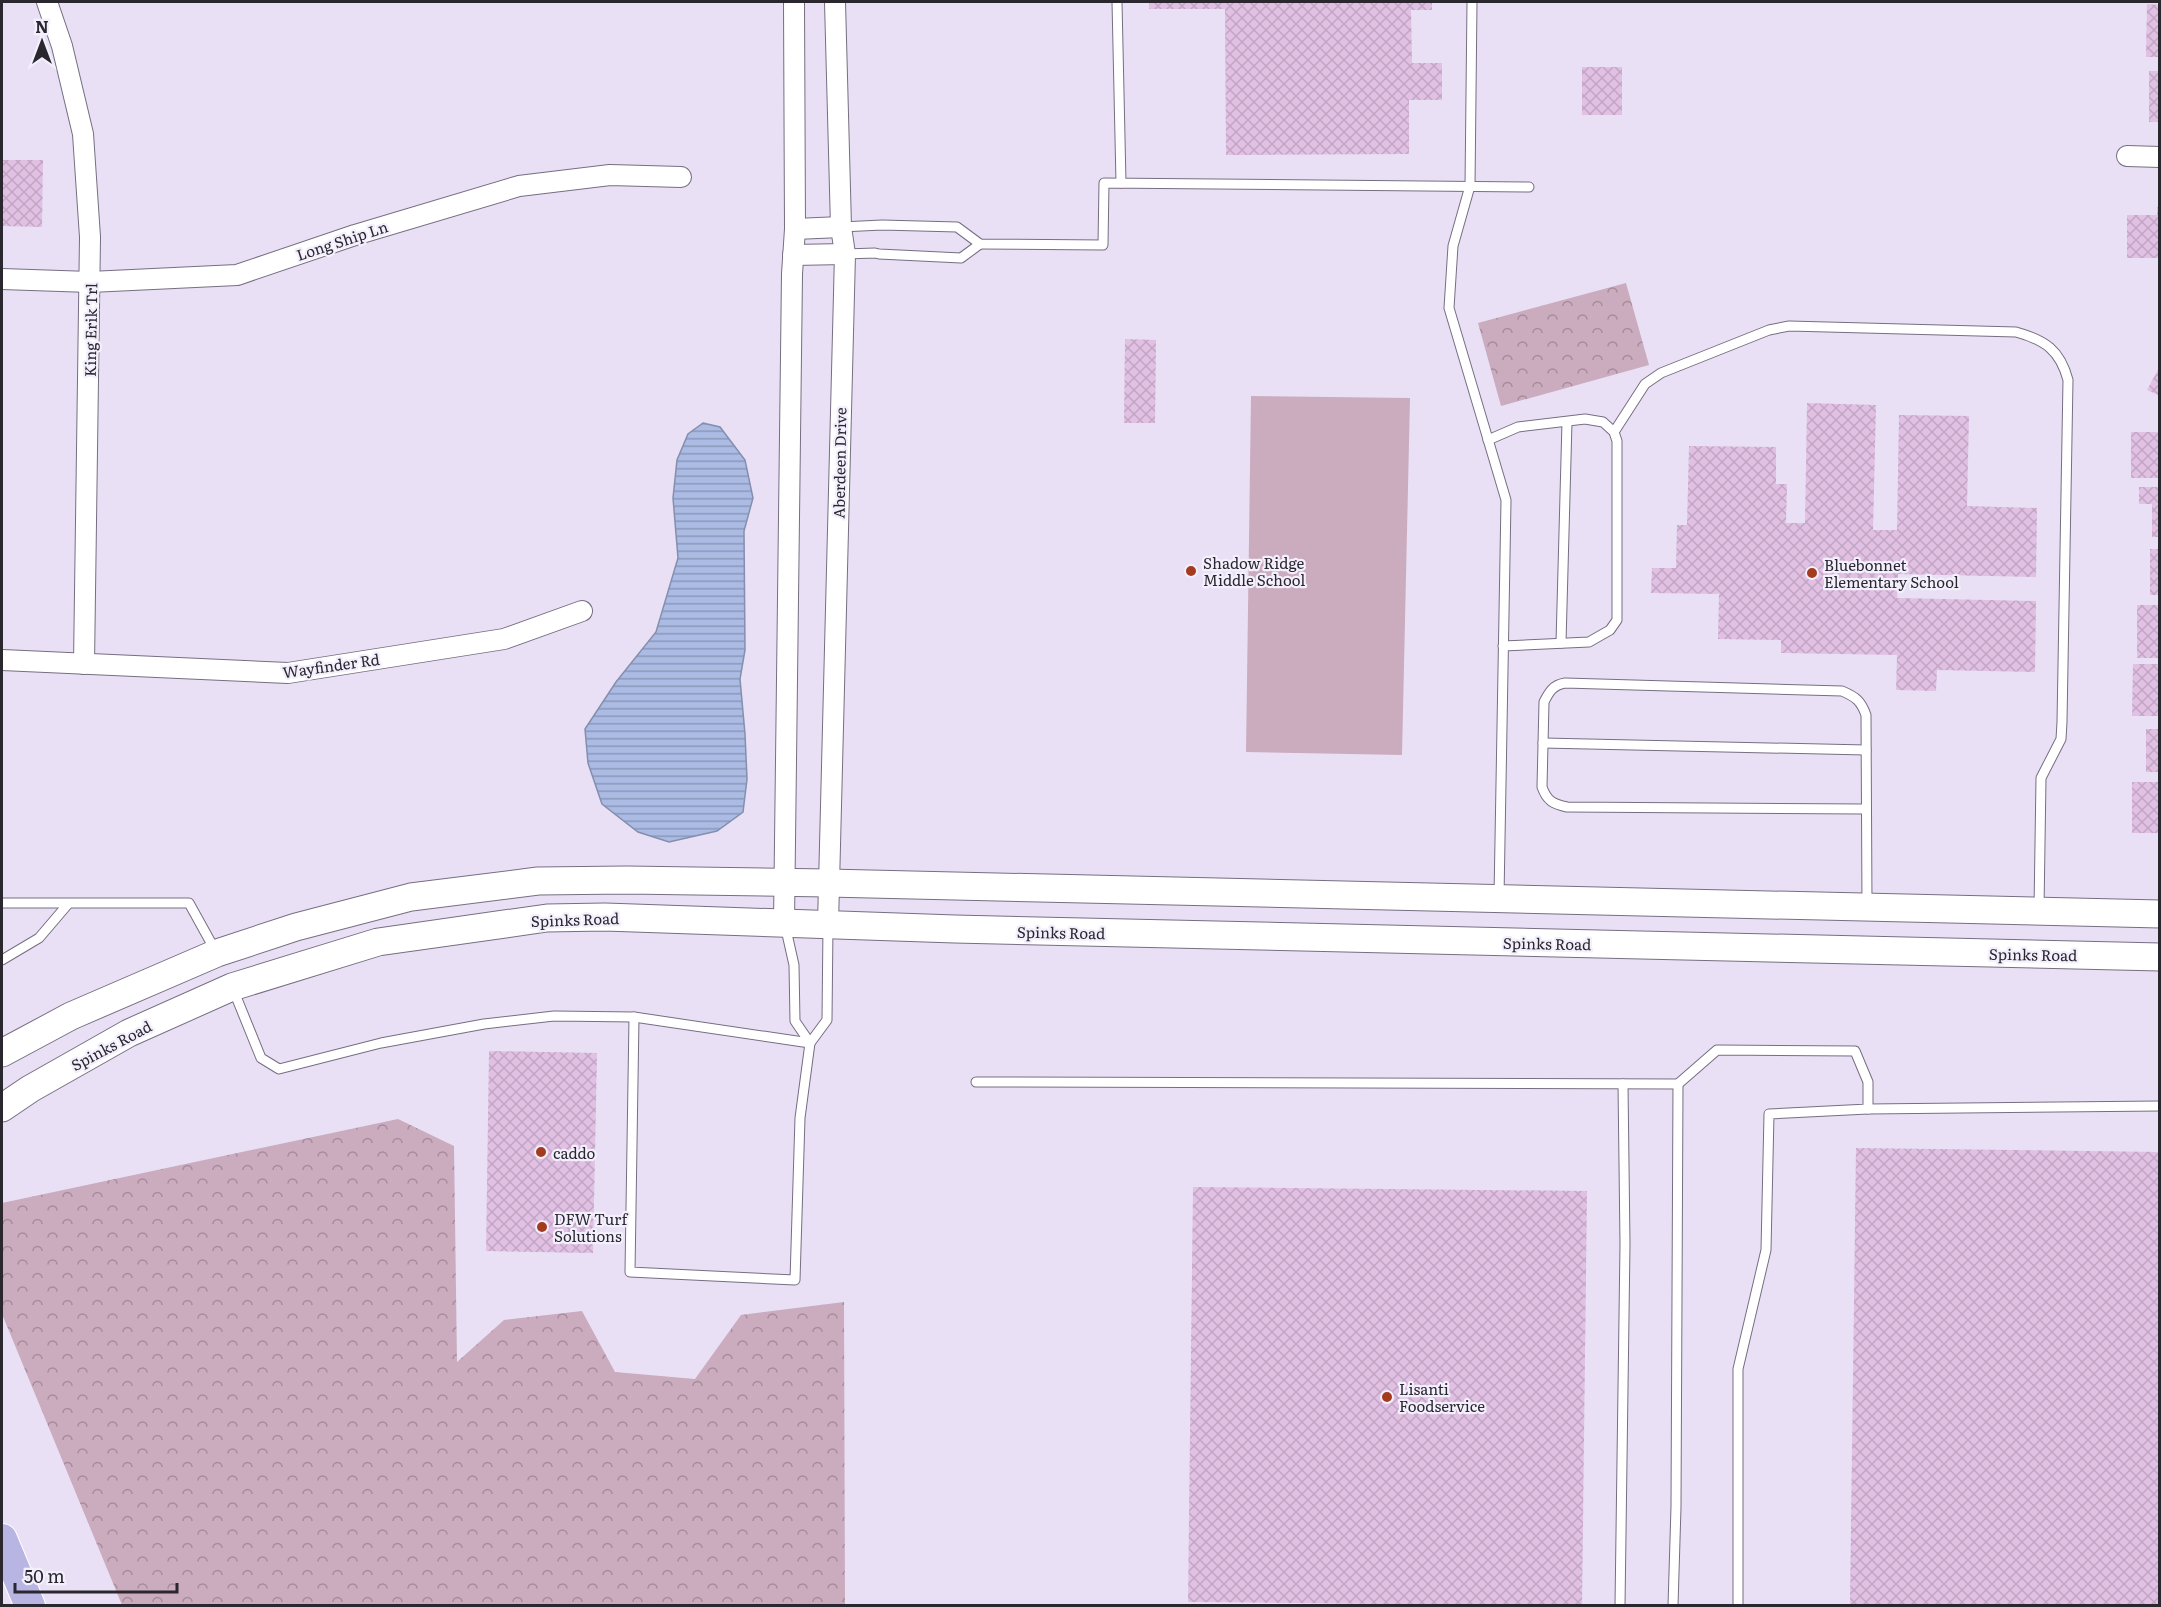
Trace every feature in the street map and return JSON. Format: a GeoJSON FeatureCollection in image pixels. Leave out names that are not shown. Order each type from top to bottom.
{"type":"FeatureCollection","features":[{"type":"Feature","properties":{"kind":"main road"},"geometry":{"type":"LineString","coordinates":[[2,1053],[71,1016],[217,953],[296,927],[411,897],[538,882],[627,880],[828,883],[2160,915]]}},
{"type":"Feature","properties":{"kind":"main road"},"geometry":{"type":"LineString","coordinates":[[1497,942],[1499,899]]}},
{"type":"Feature","properties":{"kind":"main road"},"geometry":{"type":"LineString","coordinates":[[1866,950],[1867,908]]}},
{"type":"Feature","properties":{"kind":"main road","name":"Spinks Road"},"geometry":{"type":"LineString","coordinates":[[2,1108],[30,1089],[129,1033],[232,987],[378,942],[547,918],[605,917],[955,929],[2160,957]]}},
{"type":"Feature","properties":{"kind":"main road"},"geometry":{"type":"LineString","coordinates":[[217,953],[232,987]]}},
{"type":"Feature","properties":{"kind":"main road"},"geometry":{"type":"LineString","coordinates":[[2,1539],[30,1605]]}},
{"type":"Feature","properties":{"kind":"street","name":"King Erik Trl"},"geometry":{"type":"LineString","coordinates":[[47,2],[62,46],[83,134],[90,237],[84,664]]}},
{"type":"Feature","properties":{"kind":"street"},"geometry":{"type":"LineString","coordinates":[[784,923],[795,229],[794,2]]}},
{"type":"Feature","properties":{"kind":"street","name":"Aberdeen Drive"},"geometry":{"type":"LineString","coordinates":[[828,924],[845,254],[841,227],[835,2]]}},
{"type":"Feature","properties":{"kind":"street"},"geometry":{"type":"LineString","coordinates":[[2127,156],[2160,157]]}},
{"type":"Feature","properties":{"kind":"street","name":"Long Ship Ln"},"geometry":{"type":"LineString","coordinates":[[2,279],[90,282],[237,275],[355,235],[519,186],[610,175],[681,177]]}},
{"type":"Feature","properties":{"kind":"street"},"geometry":{"type":"LineString","coordinates":[[795,229],[841,227]]}},
{"type":"Feature","properties":{"kind":"street"},"geometry":{"type":"LineString","coordinates":[[793,255],[845,254]]}},
{"type":"Feature","properties":{"kind":"street","name":"Wayfinder Rd"},"geometry":{"type":"LineString","coordinates":[[2,660],[288,673],[504,639],[582,611]]}},
{"type":"Feature","properties":{"kind":"lane"},"geometry":{"type":"LineString","coordinates":[[1117,2],[1121,183]]}},
{"type":"Feature","properties":{"kind":"lane"},"geometry":{"type":"LineString","coordinates":[[1472,2],[1470,186],[1453,246],[1449,308],[1506,500],[1499,899]]}},
{"type":"Feature","properties":{"kind":"lane"},"geometry":{"type":"LineString","coordinates":[[841,227],[882,225],[957,227],[980,244],[1103,245],[1104,183],[1529,187]]}},
{"type":"Feature","properties":{"kind":"lane"},"geometry":{"type":"LineString","coordinates":[[845,254],[875,252],[961,258],[980,244]]}},
{"type":"Feature","properties":{"kind":"lane"},"geometry":{"type":"LineString","coordinates":[[1614,432],[1645,384],[1661,373],[1770,330],[1789,326],[2016,332],[2033,337],[2054,350],[2064,363],[2068,380],[2062,722],[2061,739],[2041,778],[2039,912]]}},
{"type":"Feature","properties":{"kind":"lane"},"geometry":{"type":"LineString","coordinates":[[1488,440],[1518,427],[1585,419],[1603,422],[1614,432],[1617,441],[1617,620],[1610,630],[1589,642],[1503,646]]}},
{"type":"Feature","properties":{"kind":"lane"},"geometry":{"type":"LineString","coordinates":[[1561,643],[1567,422]]}},
{"type":"Feature","properties":{"kind":"lane"},"geometry":{"type":"LineString","coordinates":[[1865,810],[1567,807],[1554,804],[1545,797],[1542,787],[1544,702],[1549,691],[1557,684],[1565,683],[1842,691],[1857,698],[1863,705],[1866,715],[1867,908]]}},
{"type":"Feature","properties":{"kind":"lane"},"geometry":{"type":"LineString","coordinates":[[1542,742],[1866,750]]}},
{"type":"Feature","properties":{"kind":"lane"},"geometry":{"type":"LineString","coordinates":[[2,903],[189,903],[217,953]]}},
{"type":"Feature","properties":{"kind":"lane"},"geometry":{"type":"LineString","coordinates":[[2,960],[39,938],[68,904]]}},
{"type":"Feature","properties":{"kind":"lane"},"geometry":{"type":"LineString","coordinates":[[784,923],[794,965],[795,1021],[810,1043]]}},
{"type":"Feature","properties":{"kind":"lane"},"geometry":{"type":"LineString","coordinates":[[634,1017],[630,1272],[795,1280],[800,1118],[810,1043],[827,1020],[828,924]]}},
{"type":"Feature","properties":{"kind":"lane"},"geometry":{"type":"LineString","coordinates":[[232,987],[261,1058],[279,1069],[381,1043],[484,1024],[554,1016],[634,1017],[810,1043]]}},
{"type":"Feature","properties":{"kind":"lane"},"geometry":{"type":"LineString","coordinates":[[976,1082],[1678,1084],[1717,1050],[1855,1051],[1869,1082],[1869,1108]]}},
{"type":"Feature","properties":{"kind":"lane"},"geometry":{"type":"LineString","coordinates":[[1620,1605],[1625,1244],[1623,1084]]}},
{"type":"Feature","properties":{"kind":"lane"},"geometry":{"type":"LineString","coordinates":[[1673,1605],[1676,1507],[1678,1084]]}},
{"type":"Feature","properties":{"kind":"lane"},"geometry":{"type":"LineString","coordinates":[[1738,1605],[1737,1369],[1766,1250],[1769,1114],[1869,1108],[2160,1106]]}},
{"type":"Feature","properties":{"kind":"green space"},"geometry":{"type":"Polygon","coordinates":[[[1626,283],[1649,365],[1501,406],[1478,323],[1626,283]]]}},
{"type":"Feature","properties":{"kind":"green space"},"geometry":{"type":"Polygon","coordinates":[[[1251,396],[1410,398],[1402,755],[1246,752],[1251,396]]]}},
{"type":"Feature","properties":{"kind":"green space"},"geometry":{"type":"Polygon","coordinates":[[[398,1119],[454,1146],[457,1362],[504,1320],[582,1311],[615,1372],[695,1379],[741,1315],[844,1302],[845,1605],[122,1605],[2,1314],[2,1203],[398,1119]]]}},
{"type":"Feature","properties":{"kind":"water"},"geometry":{"type":"Polygon","coordinates":[[[703,423],[720,427],[745,460],[753,498],[744,531],[745,650],[740,679],[747,779],[743,812],[717,831],[669,842],[638,832],[602,804],[588,763],[585,729],[616,682],[656,632],[678,558],[673,498],[677,460],[688,434],[703,423]]]}},
{"type":"Feature","properties":{"kind":"building"},"geometry":{"type":"Polygon","coordinates":[[[1149,2],[1432,2],[1432,10],[1411,10],[1412,63],[1442,63],[1442,100],[1409,100],[1409,154],[1226,155],[1225,9],[1149,9],[1149,2]]]}},
{"type":"Feature","properties":{"kind":"building"},"geometry":{"type":"Polygon","coordinates":[[[2147,4],[2160,5],[2160,57],[2146,57],[2147,4]]]}},
{"type":"Feature","properties":{"kind":"building"},"geometry":{"type":"Polygon","coordinates":[[[1582,67],[1622,67],[1622,115],[1582,115],[1582,67]]]}},
{"type":"Feature","properties":{"kind":"building"},"geometry":{"type":"Polygon","coordinates":[[[2149,71],[2160,71],[2160,122],[2149,122],[2149,71]]]}},
{"type":"Feature","properties":{"kind":"building"},"geometry":{"type":"Polygon","coordinates":[[[2,160],[43,160],[42,227],[2,226],[2,160]]]}},
{"type":"Feature","properties":{"kind":"building"},"geometry":{"type":"Polygon","coordinates":[[[2157,207],[2160,207],[2160,258],[2127,258],[2127,215],[2157,215],[2157,207]]]}},
{"type":"Feature","properties":{"kind":"building"},"geometry":{"type":"Polygon","coordinates":[[[1125,339],[1156,340],[1155,423],[1124,423],[1125,339]]]}},
{"type":"Feature","properties":{"kind":"building"},"geometry":{"type":"Polygon","coordinates":[[[2160,366],[2160,396],[2147,390],[2160,366]]]}},
{"type":"Feature","properties":{"kind":"building","name":"Bluebonnet Elementary School"},"geometry":{"type":"Polygon","coordinates":[[[1807,403],[1876,405],[1873,530],[1897,530],[1899,415],[1969,416],[1967,506],[2037,508],[2036,577],[1898,574],[1897,598],[2036,601],[2035,672],[1937,670],[1936,691],[1896,690],[1897,655],[1781,653],[1781,640],[1718,639],[1719,594],[1651,593],[1652,568],[1676,568],[1677,525],[1687,525],[1689,446],[1776,447],[1776,484],[1787,484],[1786,523],[1805,523],[1807,403]]]}},
{"type":"Feature","properties":{"kind":"building"},"geometry":{"type":"Polygon","coordinates":[[[2131,432],[2160,432],[2160,478],[2131,478],[2131,432]]]}},
{"type":"Feature","properties":{"kind":"building"},"geometry":{"type":"Polygon","coordinates":[[[2139,487],[2160,487],[2160,537],[2152,537],[2152,504],[2139,504],[2139,487]]]}},
{"type":"Feature","properties":{"kind":"building"},"geometry":{"type":"Polygon","coordinates":[[[2150,549],[2160,549],[2160,595],[2150,595],[2150,549]]]}},
{"type":"Feature","properties":{"kind":"building"},"geometry":{"type":"Polygon","coordinates":[[[2137,605],[2160,605],[2160,658],[2137,658],[2137,605]]]}},
{"type":"Feature","properties":{"kind":"building"},"geometry":{"type":"Polygon","coordinates":[[[2133,664],[2160,664],[2160,716],[2132,716],[2133,664]]]}},
{"type":"Feature","properties":{"kind":"building"},"geometry":{"type":"Polygon","coordinates":[[[2146,729],[2160,729],[2160,772],[2146,772],[2146,729]]]}},
{"type":"Feature","properties":{"kind":"building"},"geometry":{"type":"Polygon","coordinates":[[[2132,782],[2160,782],[2160,833],[2132,833],[2132,782]]]}},
{"type":"Feature","properties":{"kind":"building","name":"caddo"},"geometry":{"type":"Polygon","coordinates":[[[489,1051],[597,1053],[593,1253],[486,1251],[489,1051]]]}},
{"type":"Feature","properties":{"kind":"building"},"geometry":{"type":"Polygon","coordinates":[[[1856,1148],[2160,1152],[2160,1606],[1850,1606],[1856,1148]]]}},
{"type":"Feature","properties":{"kind":"building","name":"Lisanti Foodservice"},"geometry":{"type":"Polygon","coordinates":[[[1193,1187],[1587,1191],[1582,1606],[1188,1602],[1193,1187]]]}},
{"type":"Feature","properties":{"kind":"place","name":"Shadow Ridge Middle School"},"geometry":{"type":"Point","coordinates":[1191,571]}},
{"type":"Feature","properties":{"kind":"place","name":"Bluebonnet Elementary School"},"geometry":{"type":"Point","coordinates":[1812,573]}},
{"type":"Feature","properties":{"kind":"place","name":"caddo"},"geometry":{"type":"Point","coordinates":[541,1152]}},
{"type":"Feature","properties":{"kind":"place","name":"DFW Turf Solutions"},"geometry":{"type":"Point","coordinates":[542,1227]}},
{"type":"Feature","properties":{"kind":"place","name":"Lisanti Foodservice"},"geometry":{"type":"Point","coordinates":[1387,1397]}}]}
